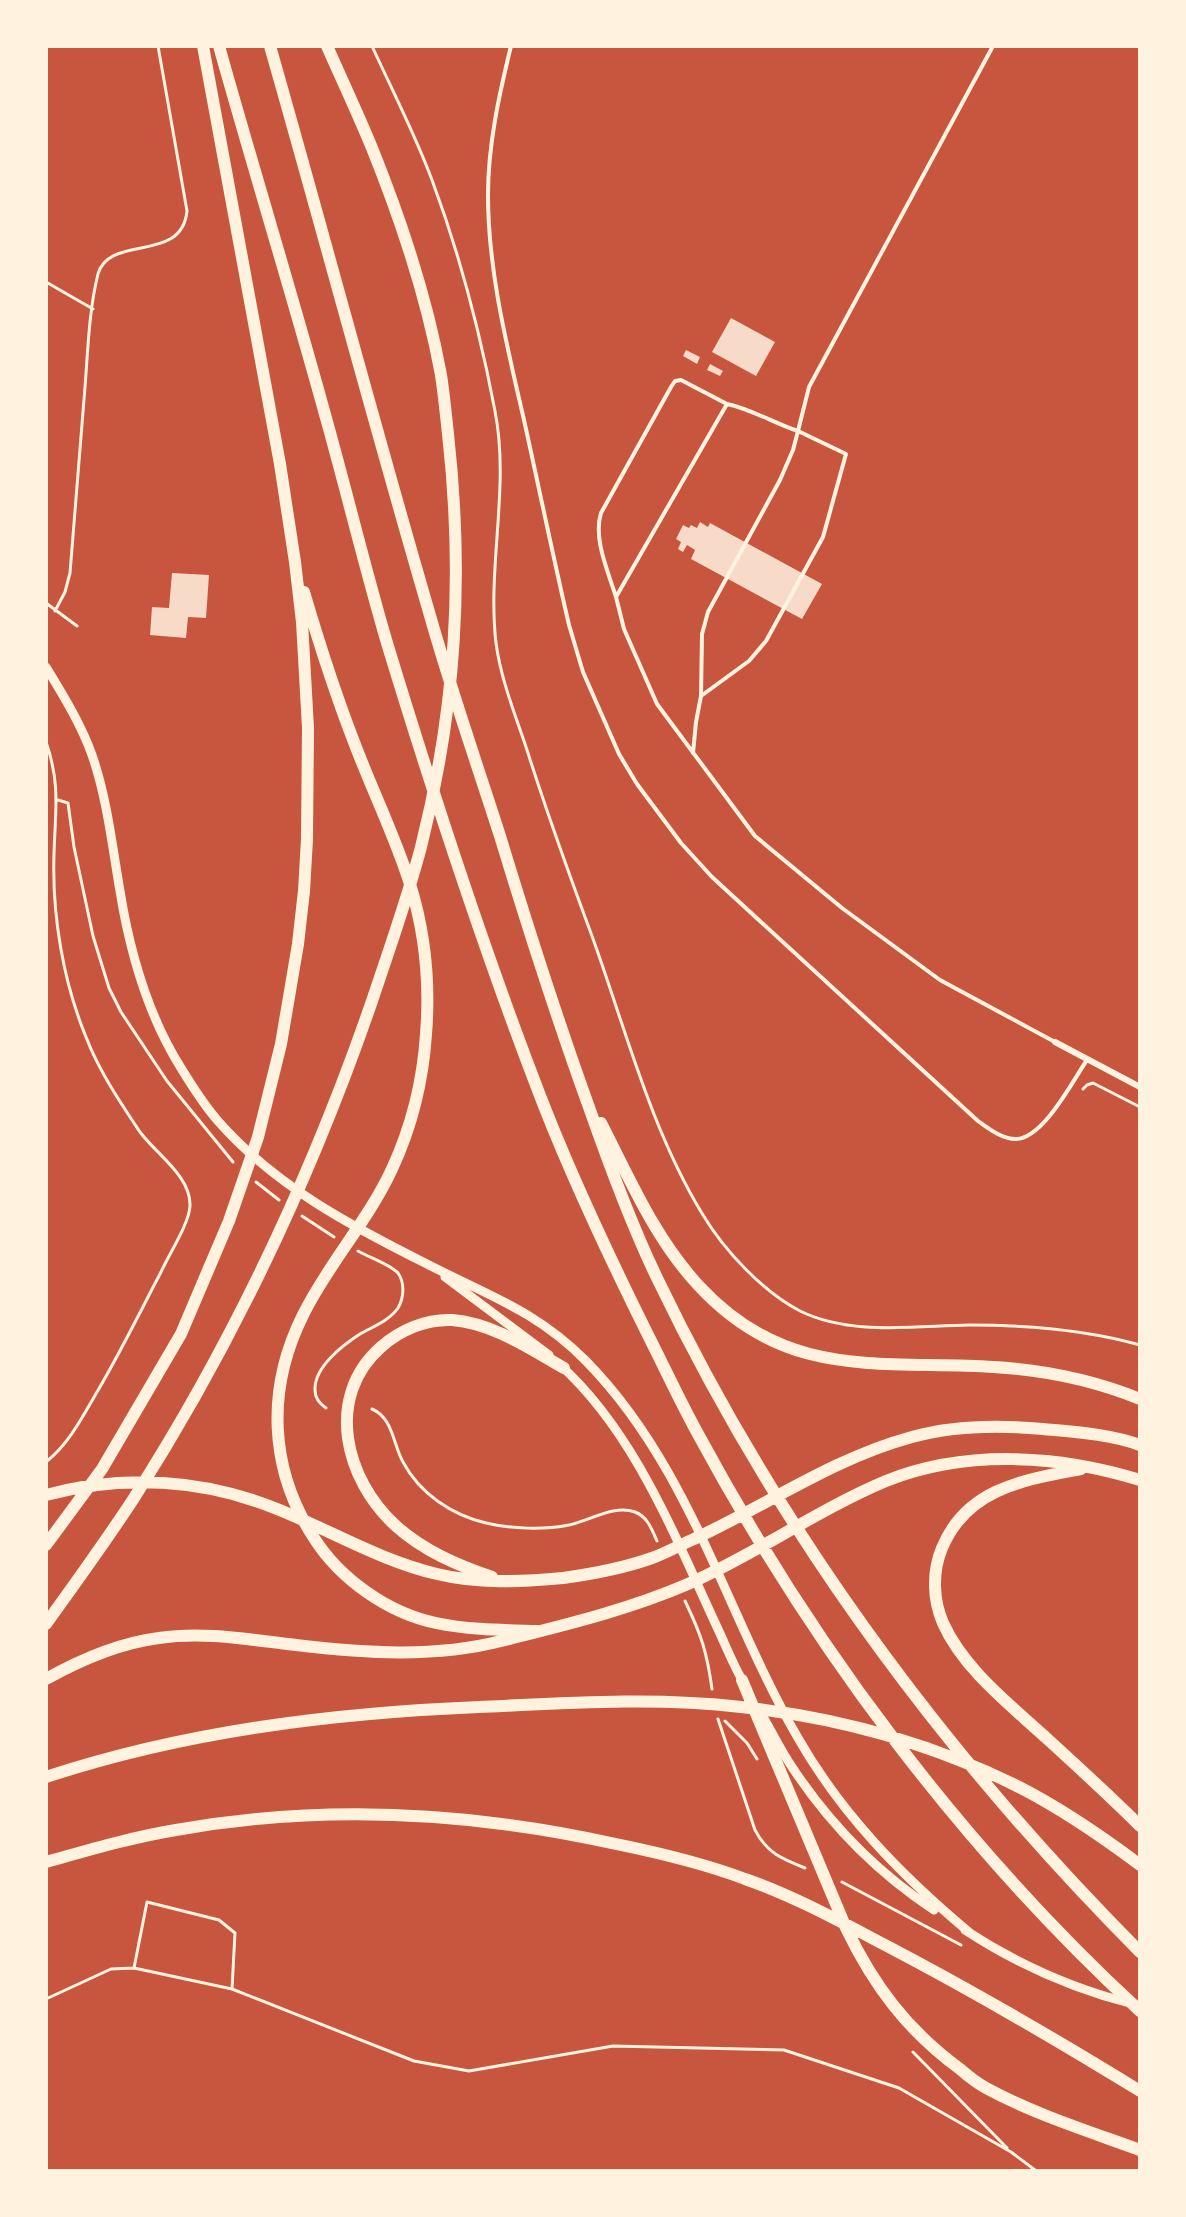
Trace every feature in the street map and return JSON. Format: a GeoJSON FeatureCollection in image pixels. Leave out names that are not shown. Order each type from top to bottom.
{"type":"FeatureCollection","features":[{"type":"Feature","properties":{"kind":"highway"},"geometry":{"type":"LineString","coordinates":[[46,1545],[102,1469],[180,1334],[229,1221],[258,1137],[272,1083],[289,1006],[298,944],[309,784],[306,688],[295,562],[280,464],[203,46]]}},
{"type":"Feature","properties":{"kind":"highway"},"geometry":{"type":"LineString","coordinates":[[219,46],[327,418],[386,639],[444,824],[492,967],[541,1099],[620,1280],[697,1434],[776,1568],[874,1713],[919,1772],[1017,1888],[1101,1975],[1140,2011]]}},
{"type":"Feature","properties":{"kind":"highway"},"geometry":{"type":"LineString","coordinates":[[270,46],[430,617],[578,1076],[620,1191],[654,1273],[721,1403],[764,1479],[804,1542],[886,1659],[945,1736],[1043,1852],[1140,1952]]}},
{"type":"Feature","properties":{"kind":"highway"},"geometry":{"type":"LineString","coordinates":[[46,1624],[136,1494],[219,1354],[284,1223],[343,1083],[407,898],[433,794],[446,724],[454,656],[458,579],[456,518],[441,376],[424,304],[403,233],[371,147],[327,46]]}},
{"type":"Feature","properties":{"kind":"highway"},"geometry":{"type":"LineString","coordinates":[[295,562],[326,668],[411,887],[424,947],[427,1010],[423,1065],[417,1094],[393,1167],[368,1212],[303,1315],[283,1369],[278,1396],[278,1439],[283,1473],[298,1512],[318,1545],[350,1578],[383,1602],[437,1623],[483,1629],[537,1631]]}},
{"type":"Feature","properties":{"kind":"highway"},"geometry":{"type":"LineString","coordinates":[[578,1076],[624,1170],[656,1227],[698,1285],[731,1316],[751,1330],[791,1349],[832,1360],[887,1365],[995,1367],[1044,1372],[1086,1381],[1140,1399]]}},
{"type":"Feature","properties":{"kind":"highway"},"geometry":{"type":"LineString","coordinates":[[504,1581],[448,1561],[404,1533],[385,1513],[359,1474],[347,1440],[346,1418],[351,1391],[366,1361],[394,1336],[414,1327],[439,1321],[451,1320],[481,1326],[520,1343],[564,1368]]}},
{"type":"Feature","properties":{"kind":"highway"},"geometry":{"type":"LineString","coordinates":[[46,1495],[76,1488],[125,1482],[169,1482],[209,1488],[278,1509],[396,1561],[437,1574],[475,1580],[504,1581],[562,1578],[597,1573],[652,1558],[728,1522],[801,1482],[878,1448],[914,1436],[988,1427],[1026,1427],[1077,1432],[1140,1445]]}},
{"type":"Feature","properties":{"kind":"highway"},"geometry":{"type":"LineString","coordinates":[[46,1679],[99,1653],[159,1638],[223,1637],[337,1650],[413,1652],[499,1641],[613,1612],[668,1593],[729,1564],[821,1513],[887,1481],[923,1470],[962,1462],[1011,1459],[1054,1461],[1140,1480]]}},
{"type":"Feature","properties":{"kind":"highway"},"geometry":{"type":"LineString","coordinates":[[1088,1468],[1004,1487],[992,1492],[969,1508],[953,1525],[938,1559],[935,1579],[937,1606],[952,1640],[969,1663],[1140,1826]]}},
{"type":"Feature","properties":{"kind":"highway"},"geometry":{"type":"LineString","coordinates":[[742,1680],[863,1964],[887,1999],[912,2027],[949,2061],[984,2087],[1022,2105],[1140,2150]]}},
{"type":"Feature","properties":{"kind":"highway"},"geometry":{"type":"LineString","coordinates":[[46,1777],[140,1750],[251,1727],[376,1713],[441,1708],[643,1703],[728,1706],[774,1711],[868,1731],[971,1765],[1024,1790],[1100,1836],[1140,1865]]}},
{"type":"Feature","properties":{"kind":"highway"},"geometry":{"type":"LineString","coordinates":[[46,1862],[176,1830],[254,1820],[327,1815],[389,1814],[445,1818],[511,1825],[599,1840],[678,1857],[747,1879],[838,1920],[1010,2013],[1140,2091]]}},
{"type":"Feature","properties":{"kind":"street"},"geometry":{"type":"LineString","coordinates":[[46,667],[74,716],[91,753],[108,820],[130,946],[146,995],[170,1050],[217,1120],[245,1148],[293,1189],[349,1223],[428,1265],[530,1314],[565,1340],[620,1398],[644,1430],[670,1473],[771,1687],[814,1765],[842,1804],[879,1848],[910,1881],[970,1933]]}},
{"type":"Feature","properties":{"kind":"street"},"geometry":{"type":"LineString","coordinates":[[1055,1042],[1140,1087]]}},
{"type":"Feature","properties":{"kind":"street"},"geometry":{"type":"LineString","coordinates":[[428,1265],[528,1338],[564,1368],[608,1421],[645,1476],[742,1680],[791,1766],[819,1805],[859,1849],[897,1883],[1002,1954],[1074,1986],[1140,2006]]}},
{"type":"Feature","properties":{"kind":"lane"},"geometry":{"type":"LineString","coordinates":[[511,46],[499,96],[491,152],[488,195],[494,269],[504,332],[569,625],[583,672],[619,754],[655,810],[712,877],[978,1121],[992,1131],[1017,1139],[1033,1133],[1046,1120],[1087,1060]]}},
{"type":"Feature","properties":{"kind":"lane"},"geometry":{"type":"LineString","coordinates":[[693,753],[701,696],[702,643],[708,612],[780,480],[793,450],[809,387],[993,46]]}},
{"type":"Feature","properties":{"kind":"lane"},"geometry":{"type":"LineString","coordinates":[[701,696],[749,661],[766,641],[823,537],[846,454],[739,406],[727,404],[681,380],[675,381],[671,387],[598,522],[598,534],[624,629],[657,704],[755,836],[789,866],[940,980],[1055,1042]]}},
{"type":"Feature","properties":{"kind":"lane"},"geometry":{"type":"LineString","coordinates":[[616,597],[727,404]]}},
{"type":"Feature","properties":{"kind":"path"},"geometry":{"type":"LineString","coordinates":[[55,611],[65,592],[70,573],[93,309],[99,272],[103,264],[112,257],[170,240],[182,228],[186,219],[187,211],[158,46]]}},
{"type":"Feature","properties":{"kind":"path"},"geometry":{"type":"LineString","coordinates":[[372,46],[430,175],[452,237],[479,331],[497,418],[500,456],[494,596],[496,642],[502,677],[548,816],[600,959],[635,1068],[691,1194],[723,1243],[757,1279],[798,1310],[817,1318],[857,1326],[1024,1326],[1082,1332],[1140,1345]]}},
{"type":"Feature","properties":{"kind":"path"},"geometry":{"type":"LineString","coordinates":[[46,282],[93,309]]}},
{"type":"Feature","properties":{"kind":"path"},"geometry":{"type":"LineString","coordinates":[[46,603],[77,626]]}},
{"type":"Feature","properties":{"kind":"path"},"geometry":{"type":"LineString","coordinates":[[46,742],[55,773],[58,800],[54,856],[57,916],[61,947],[75,1006],[86,1037],[111,1086],[142,1133],[185,1186],[189,1195],[190,1208],[130,1335],[85,1413],[62,1447],[46,1462]]}},
{"type":"Feature","properties":{"kind":"path"},"geometry":{"type":"LineString","coordinates":[[58,800],[68,803],[74,847],[93,936],[109,988],[143,1047],[210,1137]]}},
{"type":"Feature","properties":{"kind":"path"},"geometry":{"type":"LineString","coordinates":[[1079,1094],[1087,1085],[1093,1083],[1140,1107]]}},
{"type":"Feature","properties":{"kind":"path"},"geometry":{"type":"LineString","coordinates":[[326,1408],[321,1405],[315,1390],[315,1383],[321,1370],[352,1340],[388,1318],[398,1308],[401,1299],[402,1282],[399,1275],[395,1270],[370,1258]]}},
{"type":"Feature","properties":{"kind":"path"},"geometry":{"type":"LineString","coordinates":[[717,1714],[747,1743],[762,1766]]}},
{"type":"Feature","properties":{"kind":"path"},"geometry":{"type":"LineString","coordinates":[[848,1884],[962,1946]]}},
{"type":"Feature","properties":{"kind":"path"},"geometry":{"type":"LineString","coordinates":[[134,1968],[147,1902],[219,1920],[236,1933],[232,1989]]}},
{"type":"Feature","properties":{"kind":"path"},"geometry":{"type":"LineString","coordinates":[[46,1999],[111,1969],[134,1968],[232,1989],[414,2061],[469,2070],[613,2046],[784,2050],[899,2088],[1011,2152],[1035,2170]]}},
{"type":"Feature","properties":{"kind":"path"},"geometry":{"type":"LineString","coordinates":[[907,2044],[1011,2152]]}},
{"type":"Feature","properties":{"kind":"building"},"geometry":{"type":"Polygon","coordinates":[[[731,318],[775,342],[756,376],[712,352],[731,318]]]}},
{"type":"Feature","properties":{"kind":"building"},"geometry":{"type":"Polygon","coordinates":[[[686,350],[700,357],[697,364],[683,356],[686,350]]]}},
{"type":"Feature","properties":{"kind":"building"},"geometry":{"type":"Polygon","coordinates":[[[710,364],[723,371],[720,376],[707,370],[710,364]]]}},
{"type":"Feature","properties":{"kind":"building"},"geometry":{"type":"Polygon","coordinates":[[[700,522],[708,527],[710,523],[822,584],[802,619],[691,559],[695,550],[687,545],[683,552],[678,549],[681,542],[676,539],[683,525],[697,528],[700,522]]]}},
{"type":"Feature","properties":{"kind":"building"},"geometry":{"type":"Polygon","coordinates":[[[172,573],[209,575],[206,618],[188,617],[186,638],[150,635],[152,607],[169,608],[172,573]]]}}]}
